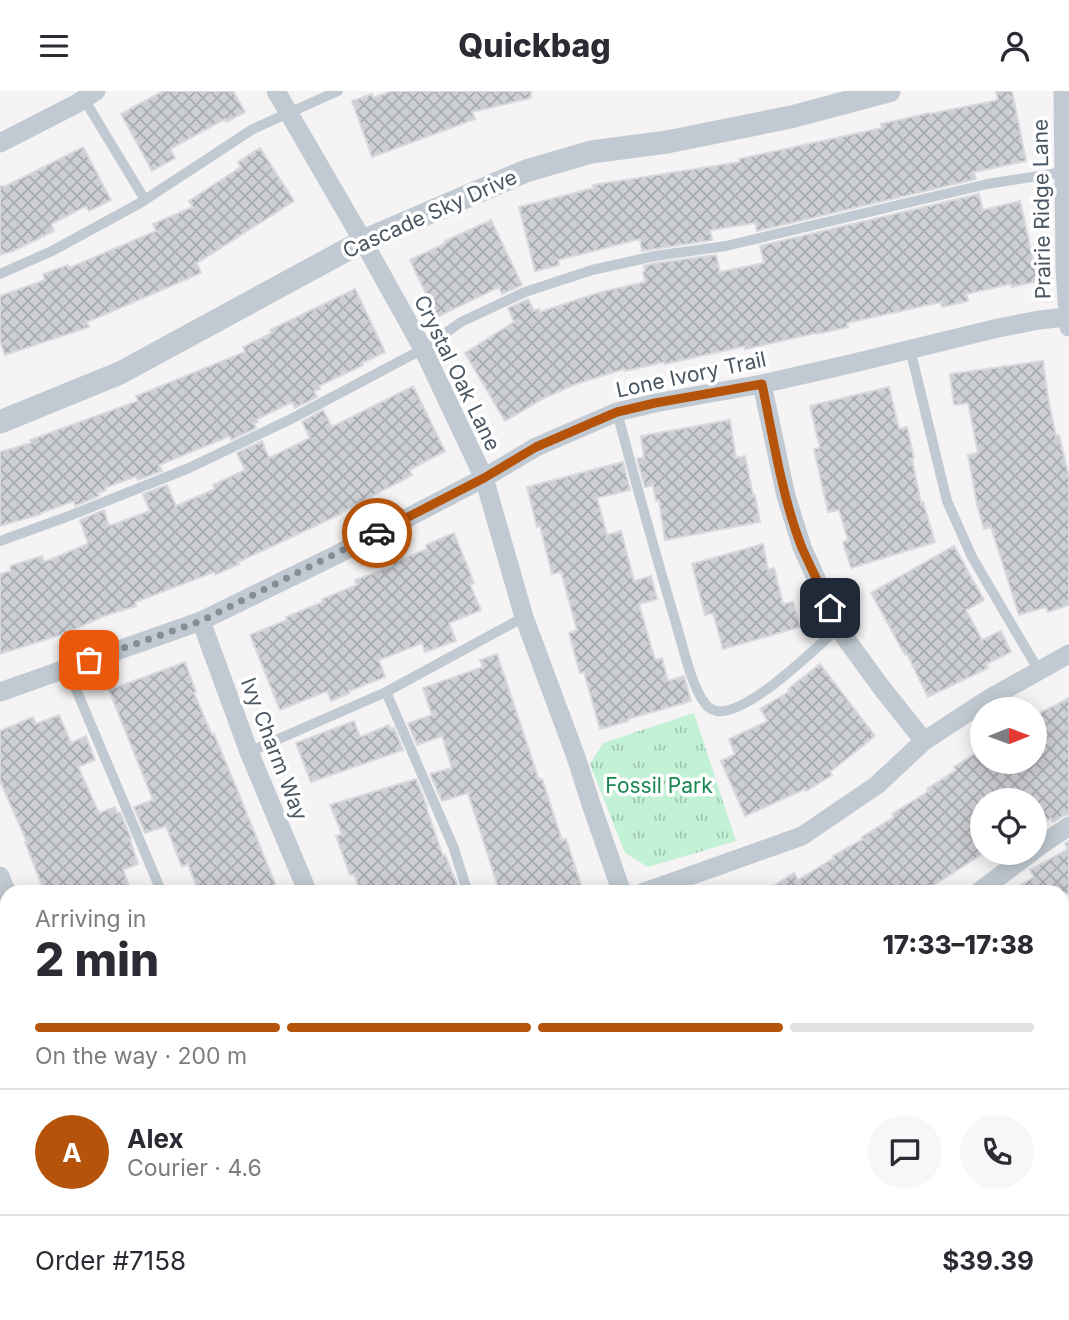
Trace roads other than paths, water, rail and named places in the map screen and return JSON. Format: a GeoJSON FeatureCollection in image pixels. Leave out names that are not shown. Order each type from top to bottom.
{"type":"FeatureCollection","features":[{"type":"Feature","properties":{"kind":"street","name":"Crystal Oak Lane"},"geometry":{"type":"LineString","coordinates":[[276,91],[423,349],[484,478],[524,617],[576,757],[619,885]]}},
{"type":"Feature","properties":{"kind":"street","name":"Cascade Sky Drive"},"geometry":{"type":"LineString","coordinates":[[0,422],[120,373],[363,241],[526,171],[591,152],[680,140],[791,117],[889,91]]}},
{"type":"Feature","properties":{"kind":"street","name":"Prairie Ridge Lane"},"geometry":{"type":"LineString","coordinates":[[1063,91],[1068,322]]}},
{"type":"Feature","properties":{"kind":"street"},"geometry":{"type":"LineString","coordinates":[[0,143],[90,95]]}},
{"type":"Feature","properties":{"kind":"street","name":"Lone Ivory Trail"},"geometry":{"type":"LineString","coordinates":[[0,692],[201,621],[334,556],[484,478],[536,447],[617,412],[762,384],[1012,325],[1039,320],[1068,322]]}},
{"type":"Feature","properties":{"kind":"street"},"geometry":{"type":"LineString","coordinates":[[762,384],[786,496],[802,547],[838,628],[924,741]]}},
{"type":"Feature","properties":{"kind":"street","name":"Ivy Charm Way"},"geometry":{"type":"LineString","coordinates":[[201,621],[249,752],[305,885]]}},
{"type":"Feature","properties":{"kind":"street"},"geometry":{"type":"LineString","coordinates":[[664,885],[802,835],[877,785],[924,741],[990,698],[1069,654]]}},
{"type":"Feature","properties":{"kind":"street"},"geometry":{"type":"LineString","coordinates":[[1047,841],[1069,826]]}},
{"type":"Feature","properties":{"kind":"street"},"geometry":{"type":"LineString","coordinates":[[988,885],[1014,865]]}},
{"type":"Feature","properties":{"kind":"lane"},"geometry":{"type":"LineString","coordinates":[[0,274],[52,251],[145,200],[253,129],[338,91]]}},
{"type":"Feature","properties":{"kind":"lane"},"geometry":{"type":"LineString","coordinates":[[90,95],[145,200]]}},
{"type":"Feature","properties":{"kind":"lane"},"geometry":{"type":"LineString","coordinates":[[0,541],[189,468],[289,420],[423,349],[461,322],[525,292],[592,270],[656,256],[726,246],[987,184],[1064,171]]}},
{"type":"Feature","properties":{"kind":"lane"},"geometry":{"type":"LineString","coordinates":[[910,349],[947,501],[972,557],[1039,671]]}},
{"type":"Feature","properties":{"kind":"lane"},"geometry":{"type":"LineString","coordinates":[[617,412],[654,552],[693,679],[704,702],[713,710],[722,711],[757,696],[789,673],[838,628]]}},
{"type":"Feature","properties":{"kind":"lane"},"geometry":{"type":"LineString","coordinates":[[249,752],[386,692],[524,617]]}},
{"type":"Feature","properties":{"kind":"lane"},"geometry":{"type":"LineString","coordinates":[[67,668],[159,885]]}},
{"type":"Feature","properties":{"kind":"lane"},"geometry":{"type":"LineString","coordinates":[[386,692],[453,846],[465,885]]}},
{"type":"Feature","properties":{"kind":"park label","name":"Fossil Park"},"geometry":{"type":"Point","coordinates":[659,786]}}]}
